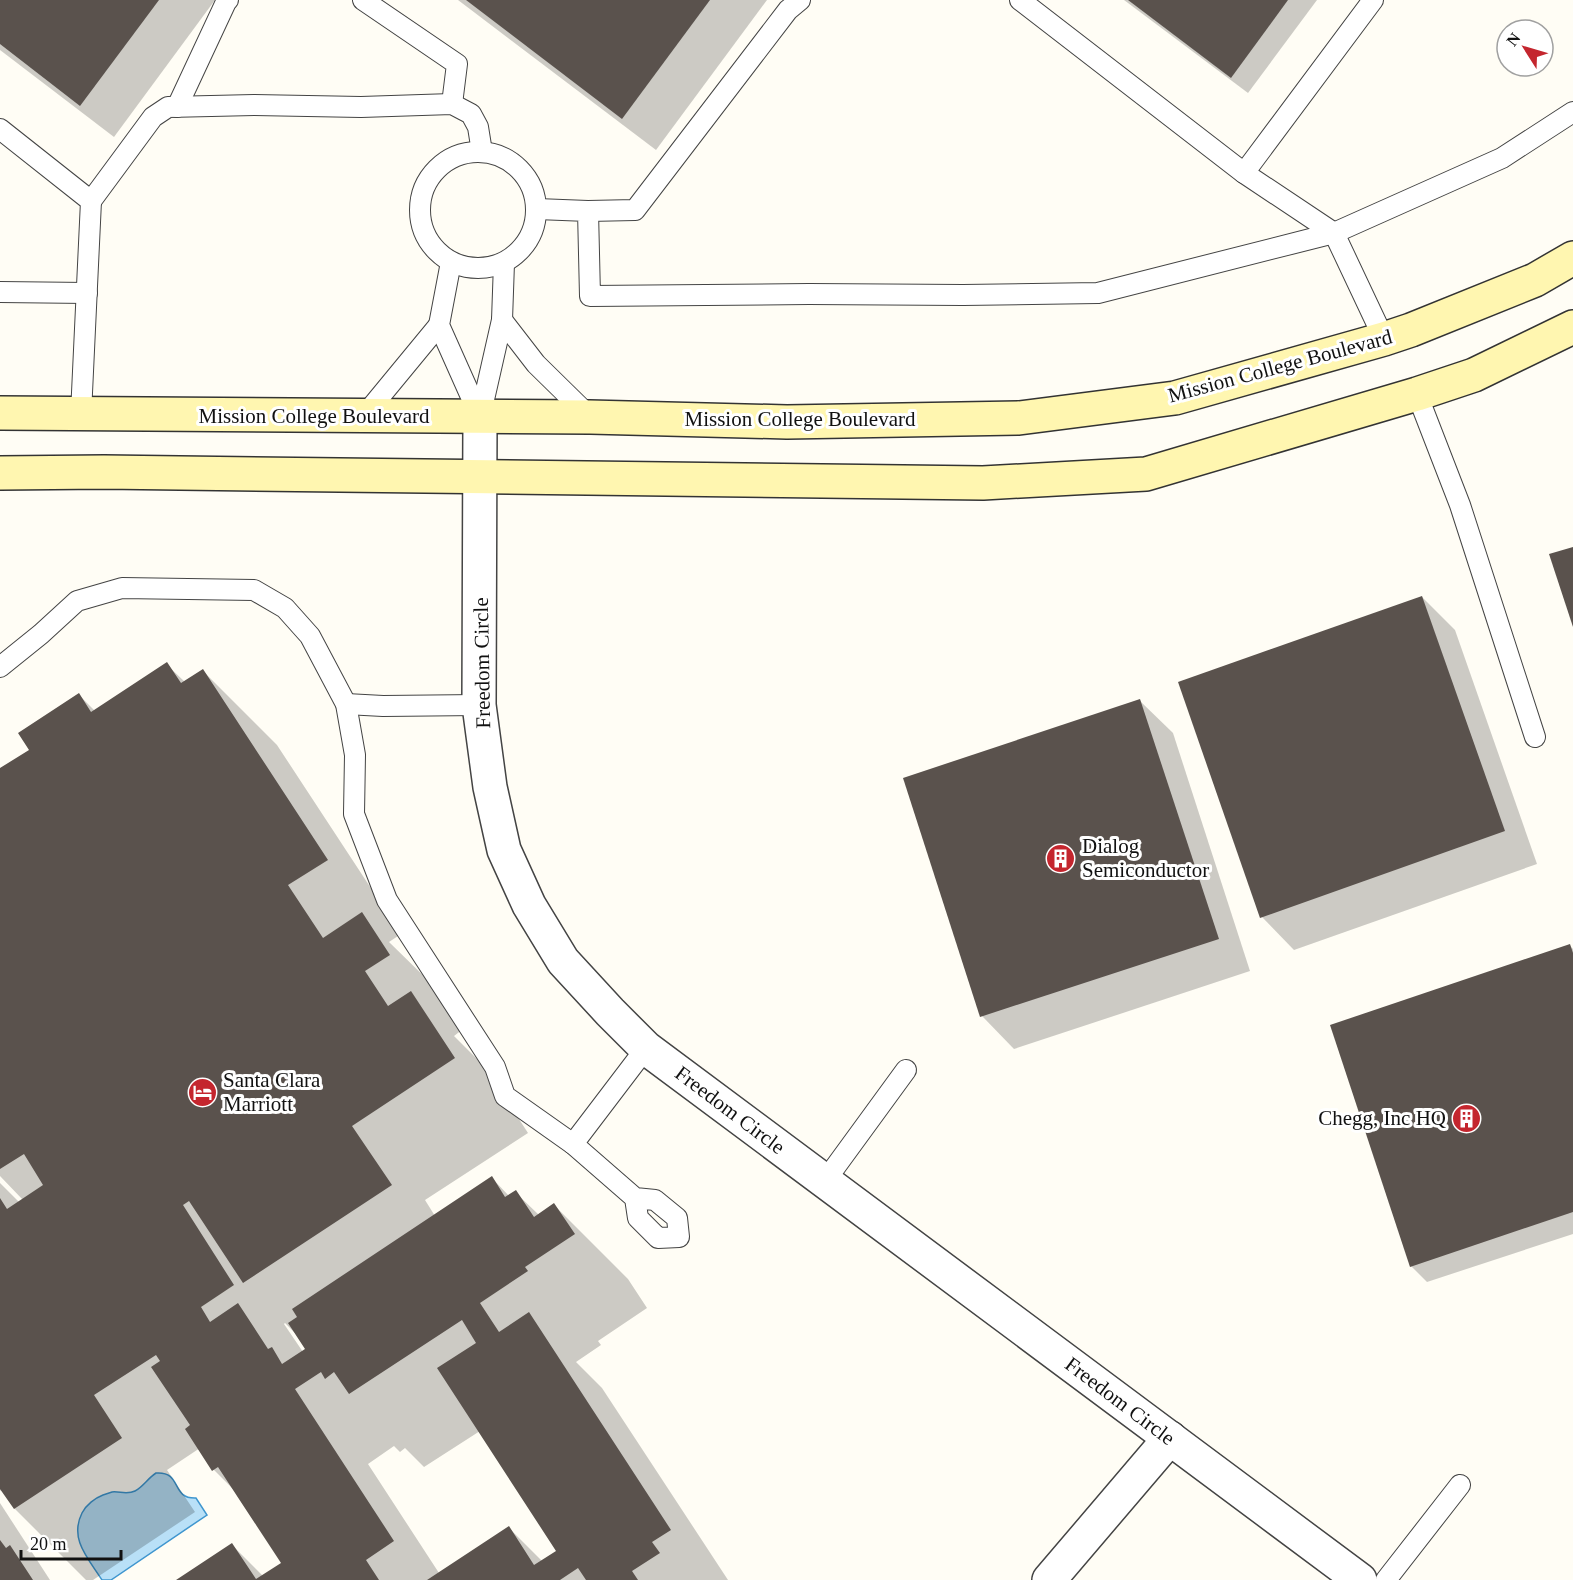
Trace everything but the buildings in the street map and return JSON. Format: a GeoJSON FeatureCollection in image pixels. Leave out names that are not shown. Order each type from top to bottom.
{"type":"FeatureCollection","features":[{"type":"Feature","properties":{"kind":"main road","name":"Mission College Boulevard"},"geometry":{"type":"LineString","coordinates":[[0,413],[590,417],[787,422],[1019,418],[1175,398],[1384,339],[1534,280],[1573,258]]}},
{"type":"Feature","properties":{"kind":"main road"},"geometry":{"type":"LineString","coordinates":[[0,473],[104,472],[983,483],[1146,474],[1474,375],[1573,327]]}},
{"type":"Feature","properties":{"kind":"street","name":"Freedom Circle"},"geometry":{"type":"LineString","coordinates":[[480,417],[479,705],[490,786],[504,850],[529,904],[563,961],[646,1048],[1360,1580]]}},
{"type":"Feature","properties":{"kind":"street"},"geometry":{"type":"LineString","coordinates":[[1049,1580],[1170,1438]]}},
{"type":"Feature","properties":{"kind":"lane"},"geometry":{"type":"LineString","coordinates":[[177,107],[228,0]]}},
{"type":"Feature","properties":{"kind":"lane"},"geometry":{"type":"LineString","coordinates":[[363,0],[457,64],[452,104]]}},
{"type":"Feature","properties":{"kind":"lane"},"geometry":{"type":"LineString","coordinates":[[537,209],[635,210],[788,10],[800,0]]}},
{"type":"Feature","properties":{"kind":"lane"},"geometry":{"type":"LineString","coordinates":[[1020,0],[1244,173],[1334,233],[1384,339]]}},
{"type":"Feature","properties":{"kind":"lane"},"geometry":{"type":"LineString","coordinates":[[1244,173],[1373,0]]}},
{"type":"Feature","properties":{"kind":"lane"},"geometry":{"type":"LineString","coordinates":[[81,414],[92,201],[153,117],[168,107],[254,105],[361,107],[452,104],[471,114],[478,127],[482,152]]}},
{"type":"Feature","properties":{"kind":"lane"},"geometry":{"type":"LineString","coordinates":[[588,211],[590,296],[963,295],[1098,292],[1334,233],[1502,158],[1573,112]]}},
{"type":"Feature","properties":{"kind":"lane"},"geometry":{"type":"LineString","coordinates":[[0,129],[92,201]]}},
{"type":"Feature","properties":{"kind":"lane"},"geometry":{"type":"LineString","coordinates":[[482,152],[499,156],[514,164],[526,177],[534,192],[537,209],[535,226],[528,241],[518,254],[504,263],[487,268],[468,268],[451,262],[437,251],[427,238],[421,221],[421,204],[426,187],[435,172],[448,160],[464,154],[482,152]]}},
{"type":"Feature","properties":{"kind":"lane"},"geometry":{"type":"LineString","coordinates":[[364,416],[439,325],[451,262]]}},
{"type":"Feature","properties":{"kind":"lane"},"geometry":{"type":"LineString","coordinates":[[480,417],[502,320],[504,263]]}},
{"type":"Feature","properties":{"kind":"lane"},"geometry":{"type":"LineString","coordinates":[[0,292],[87,293]]}},
{"type":"Feature","properties":{"kind":"lane"},"geometry":{"type":"LineString","coordinates":[[502,320],[536,364],[590,417]]}},
{"type":"Feature","properties":{"kind":"lane"},"geometry":{"type":"LineString","coordinates":[[439,325],[480,417]]}},
{"type":"Feature","properties":{"kind":"lane"},"geometry":{"type":"LineString","coordinates":[[1416,394],[1460,505],[1534,737]]}},
{"type":"Feature","properties":{"kind":"lane"},"geometry":{"type":"LineString","coordinates":[[0,667],[77,601],[122,588],[254,590],[285,608],[310,636],[346,704],[355,755],[354,814],[387,900],[495,1067],[505,1096],[573,1144],[635,1198]]}},
{"type":"Feature","properties":{"kind":"lane"},"geometry":{"type":"LineString","coordinates":[[346,704],[479,705]]}},
{"type":"Feature","properties":{"kind":"lane"},"geometry":{"type":"LineString","coordinates":[[573,1144],[646,1048]]}},
{"type":"Feature","properties":{"kind":"lane"},"geometry":{"type":"LineString","coordinates":[[825,1181],[906,1070]]}},
{"type":"Feature","properties":{"kind":"lane"},"geometry":{"type":"LineString","coordinates":[[1386,1580],[1460,1485]]}},
{"type":"Feature","properties":{"kind":"water"},"geometry":{"type":"Polygon","coordinates":[[[156,1473],[170,1476],[183,1494],[196,1498],[207,1515],[111,1580],[102,1580],[86,1556],[79,1540],[79,1522],[82,1513],[97,1498],[112,1492],[135,1491],[156,1473]]]}},
{"type":"Feature","properties":{"kind":"place","name":"Dialog Semiconductor"},"geometry":{"type":"Point","coordinates":[1061,858]}},
{"type":"Feature","properties":{"kind":"place","name":"Santa Clara Marriott"},"geometry":{"type":"Point","coordinates":[202,1092]}},
{"type":"Feature","properties":{"kind":"place","name":"Chegg, Inc HQ"},"geometry":{"type":"Point","coordinates":[1467,1118]}}]}
